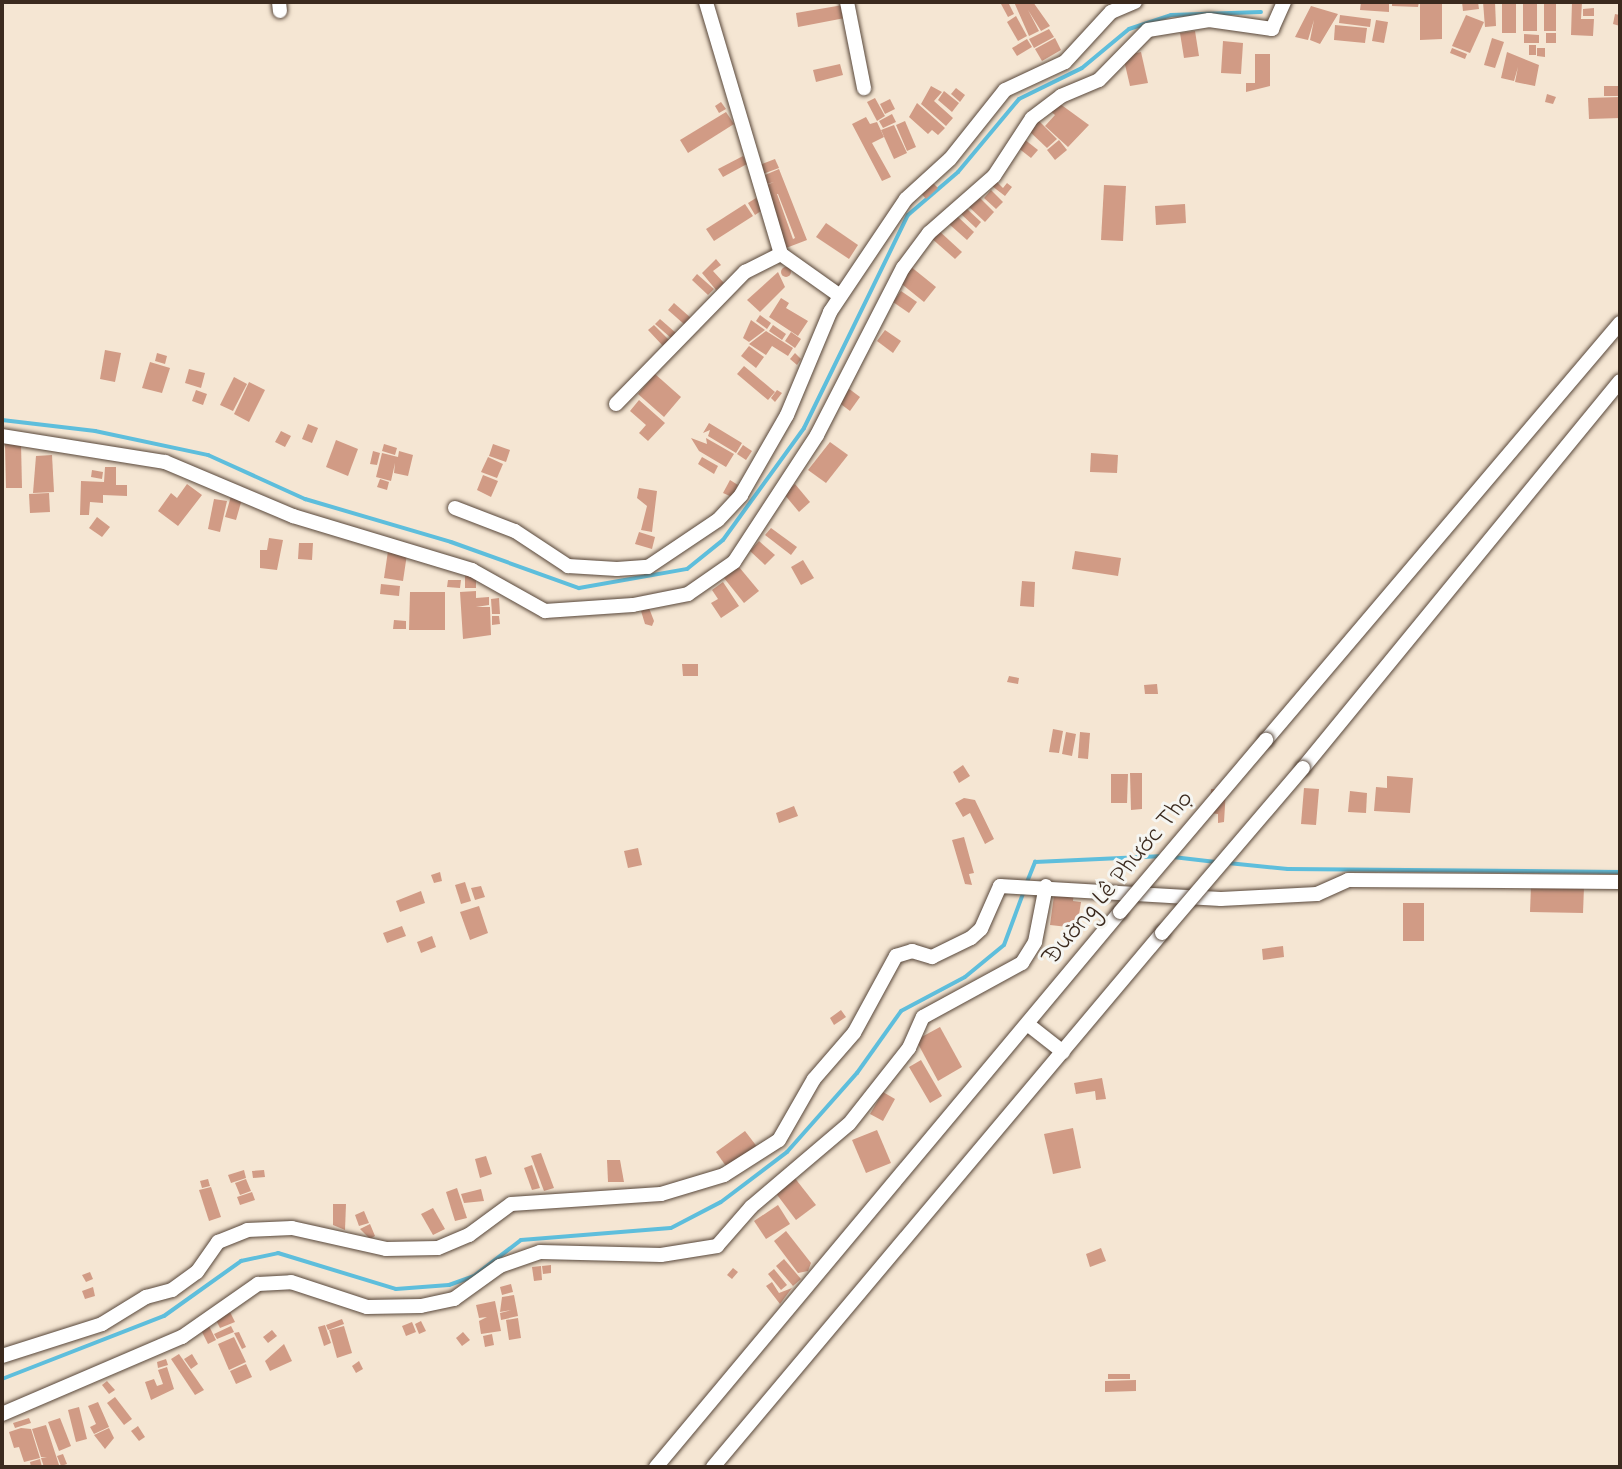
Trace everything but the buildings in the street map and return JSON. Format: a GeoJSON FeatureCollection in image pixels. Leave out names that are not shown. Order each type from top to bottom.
{"type":"FeatureCollection","features":[{"type":"Feature","properties":{"kind":"street"},"geometry":{"type":"LineString","coordinates":[[706,2],[781,254],[840,296]]}},
{"type":"Feature","properties":{"kind":"street"},"geometry":{"type":"LineString","coordinates":[[847,2],[864,88]]}},
{"type":"Feature","properties":{"kind":"street"},"geometry":{"type":"LineString","coordinates":[[455,508],[515,531],[568,566],[648,567],[718,520],[741,495],[787,415],[840,296],[906,199],[950,159],[1005,90],[1065,62],[1111,12],[1135,2]]}},
{"type":"Feature","properties":{"kind":"street"},"geometry":{"type":"LineString","coordinates":[[2,436],[165,462],[293,516],[472,570],[545,611],[633,605],[688,594],[734,562],[817,435],[903,268],[929,233],[994,176],[1032,118],[1061,96],[1099,80],[1148,30],[1209,20],[1272,29],[1284,2]]}},
{"type":"Feature","properties":{"kind":"street"},"geometry":{"type":"LineString","coordinates":[[616,404],[745,272],[781,254]]}},
{"type":"Feature","properties":{"kind":"street","name":"Đường Lê Phước Thọ"},"geometry":{"type":"LineString","coordinates":[[656,1467],[1030,1026],[1120,912],[1266,740],[1615,341],[1620,323]]}},
{"type":"Feature","properties":{"kind":"street"},"geometry":{"type":"LineString","coordinates":[[713,1467],[1303,768],[1620,381]]}},
{"type":"Feature","properties":{"kind":"street"},"geometry":{"type":"LineString","coordinates":[[2,1356],[102,1324],[146,1297],[172,1290],[197,1272],[218,1242],[238,1232],[292,1228],[386,1249],[438,1248],[469,1235],[511,1204],[648,1196],[724,1175],[779,1140],[814,1079],[854,1033],[896,956],[912,951],[932,957],[960,945],[981,929],[996,887],[1042,886],[1221,899],[1317,894],[1348,880],[1620,882]]}},
{"type":"Feature","properties":{"kind":"street"},"geometry":{"type":"LineString","coordinates":[[2,1414],[182,1337],[258,1284],[291,1282],[367,1307],[421,1306],[454,1299],[500,1266],[540,1252],[661,1255],[717,1246],[751,1207],[849,1124],[909,1048],[923,1017],[1022,963],[1035,942],[1042,886]]}},
{"type":"Feature","properties":{"kind":"street"},"geometry":{"type":"LineString","coordinates":[[1030,1026],[1063,1052]]}},
{"type":"Feature","properties":{"kind":"waterway"},"geometry":{"type":"LineString","coordinates":[[2,420],[95,431],[208,455],[305,499],[451,542],[579,588],[687,569],[723,540],[804,428],[908,215],[958,172],[1019,99],[1082,68],[1129,29],[1171,15],[1261,12]]}},
{"type":"Feature","properties":{"kind":"waterway"},"geometry":{"type":"LineString","coordinates":[[1027,882],[1035,862],[1164,856]]}},
{"type":"Feature","properties":{"kind":"waterway"},"geometry":{"type":"LineString","coordinates":[[1173,857],[1216,862]]}},
{"type":"Feature","properties":{"kind":"waterway"},"geometry":{"type":"LineString","coordinates":[[1228,863],[1288,869],[1620,872]]}},
{"type":"Feature","properties":{"kind":"waterway"},"geometry":{"type":"LineString","coordinates":[[2,1379],[164,1316],[241,1261],[278,1253],[396,1289],[449,1285],[474,1276],[521,1240],[671,1228],[721,1202],[787,1152],[857,1073],[901,1011],[965,977],[1004,945],[1024,891]]}}]}
